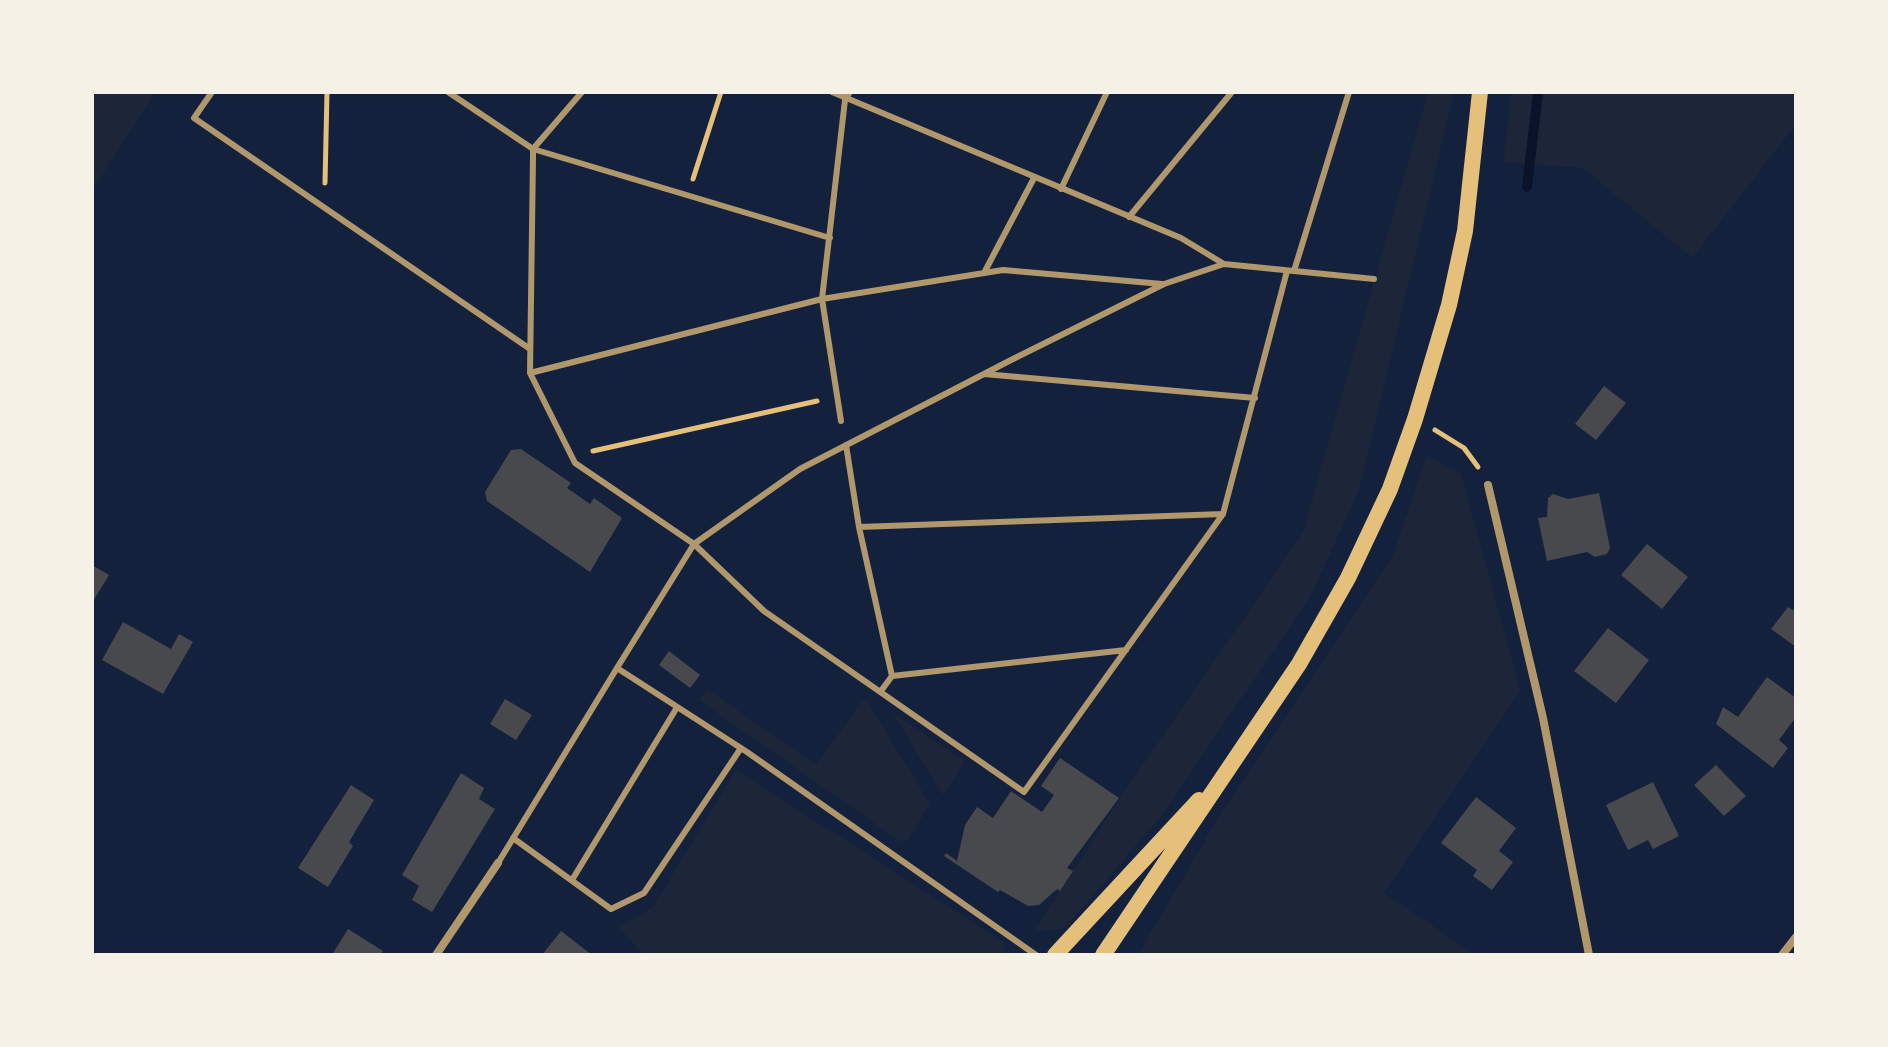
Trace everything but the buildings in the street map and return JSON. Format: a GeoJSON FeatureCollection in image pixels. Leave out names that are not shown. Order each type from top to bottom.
{"type":"FeatureCollection","features":[{"type":"Feature","properties":{"kind":"main road"},"geometry":{"type":"LineString","coordinates":[[1103,955],[1299,664],[1348,578],[1390,489],[1415,419],[1449,305],[1465,231],[1480,92]]}},
{"type":"Feature","properties":{"kind":"main road"},"geometry":{"type":"LineString","coordinates":[[1055,955],[1237,758]]}},
{"type":"Feature","properties":{"kind":"street"},"geometry":{"type":"LineString","coordinates":[[1488,485],[1543,718],[1589,955]]}},
{"type":"Feature","properties":{"kind":"street"},"geometry":{"type":"LineString","coordinates":[[436,955],[498,863]]}},
{"type":"Feature","properties":{"kind":"street"},"geometry":{"type":"LineString","coordinates":[[1782,955],[1796,937]]}},
{"type":"Feature","properties":{"kind":"lane"},"geometry":{"type":"LineString","coordinates":[[212,92],[194,118],[530,349]]}},
{"type":"Feature","properties":{"kind":"lane"},"geometry":{"type":"LineString","coordinates":[[448,92],[533,149],[830,238]]}},
{"type":"Feature","properties":{"kind":"lane"},"geometry":{"type":"LineString","coordinates":[[582,92],[533,149],[530,373],[575,463],[694,544],[764,611],[1024,792],[1223,514],[1290,271],[1349,92]]}},
{"type":"Feature","properties":{"kind":"lane"},"geometry":{"type":"LineString","coordinates":[[832,92],[1181,238],[1224,264]]}},
{"type":"Feature","properties":{"kind":"lane"},"geometry":{"type":"LineString","coordinates":[[841,421],[822,299],[845,100],[850,92]]}},
{"type":"Feature","properties":{"kind":"lane"},"geometry":{"type":"LineString","coordinates":[[1061,189],[1107,92]]}},
{"type":"Feature","properties":{"kind":"lane"},"geometry":{"type":"LineString","coordinates":[[1129,217],[1232,92]]}},
{"type":"Feature","properties":{"kind":"lane"},"geometry":{"type":"LineString","coordinates":[[984,273],[1034,178]]}},
{"type":"Feature","properties":{"kind":"lane"},"geometry":{"type":"LineString","coordinates":[[498,863],[694,544],[800,469],[1164,284],[1224,264],[1374,279]]}},
{"type":"Feature","properties":{"kind":"lane"},"geometry":{"type":"LineString","coordinates":[[530,373],[822,299],[1003,270],[1164,284]]}},
{"type":"Feature","properties":{"kind":"lane"},"geometry":{"type":"LineString","coordinates":[[984,374],[1255,398]]}},
{"type":"Feature","properties":{"kind":"lane"},"geometry":{"type":"LineString","coordinates":[[846,445],[859,527],[892,676]]}},
{"type":"Feature","properties":{"kind":"lane"},"geometry":{"type":"LineString","coordinates":[[859,527],[1223,514]]}},
{"type":"Feature","properties":{"kind":"lane"},"geometry":{"type":"LineString","coordinates":[[881,691],[892,676],[1126,650]]}},
{"type":"Feature","properties":{"kind":"lane"},"geometry":{"type":"LineString","coordinates":[[617,668],[676,709],[741,748],[1036,955]]}},
{"type":"Feature","properties":{"kind":"lane"},"geometry":{"type":"LineString","coordinates":[[572,880],[676,709]]}},
{"type":"Feature","properties":{"kind":"lane"},"geometry":{"type":"LineString","coordinates":[[513,838],[611,909],[644,893],[741,748]]}},
{"type":"Feature","properties":{"kind":"path"},"geometry":{"type":"LineString","coordinates":[[325,208],[327,92]]}},
{"type":"Feature","properties":{"kind":"path"},"geometry":{"type":"LineString","coordinates":[[688,195],[721,92]]}},
{"type":"Feature","properties":{"kind":"path"},"geometry":{"type":"LineString","coordinates":[[571,455],[838,397]]}},
{"type":"Feature","properties":{"kind":"path"},"geometry":{"type":"LineString","coordinates":[[1415,419],[1464,448],[1488,485]]}},
{"type":"Feature","properties":{"kind":"shaded area"},"geometry":{"type":"Polygon","coordinates":[[[92,92],[155,92],[92,191],[92,92]]]}},
{"type":"Feature","properties":{"kind":"shaded area"},"geometry":{"type":"Polygon","coordinates":[[[1428,92],[1454,92],[1359,490],[1311,595],[1162,815],[1065,928],[1035,931],[1122,795],[1303,533],[1428,92]]]}},
{"type":"Feature","properties":{"kind":"shaded area"},"geometry":{"type":"Polygon","coordinates":[[[1511,92],[1796,92],[1796,124],[1692,258],[1583,168],[1504,162],[1511,92]]]}},
{"type":"Feature","properties":{"kind":"shaded area"},"geometry":{"type":"Polygon","coordinates":[[[1427,455],[1461,474],[1520,690],[1384,893],[1476,955],[1138,955],[1221,813],[1392,558],[1427,455]]]}},
{"type":"Feature","properties":{"kind":"shaded area"},"geometry":{"type":"Polygon","coordinates":[[[707,689],[816,765],[865,698],[930,804],[907,841],[900,841],[699,700],[707,689]]]}},
{"type":"Feature","properties":{"kind":"shaded area"},"geometry":{"type":"Polygon","coordinates":[[[892,712],[965,761],[943,795],[892,712]]]}},
{"type":"Feature","properties":{"kind":"shaded area"},"geometry":{"type":"Polygon","coordinates":[[[736,770],[1002,941],[1006,955],[643,955],[619,927],[653,907],[736,770]]]}},
{"type":"Feature","properties":{"kind":"waterway"},"geometry":{"type":"LineString","coordinates":[[1527,187],[1538,92]]}}]}
